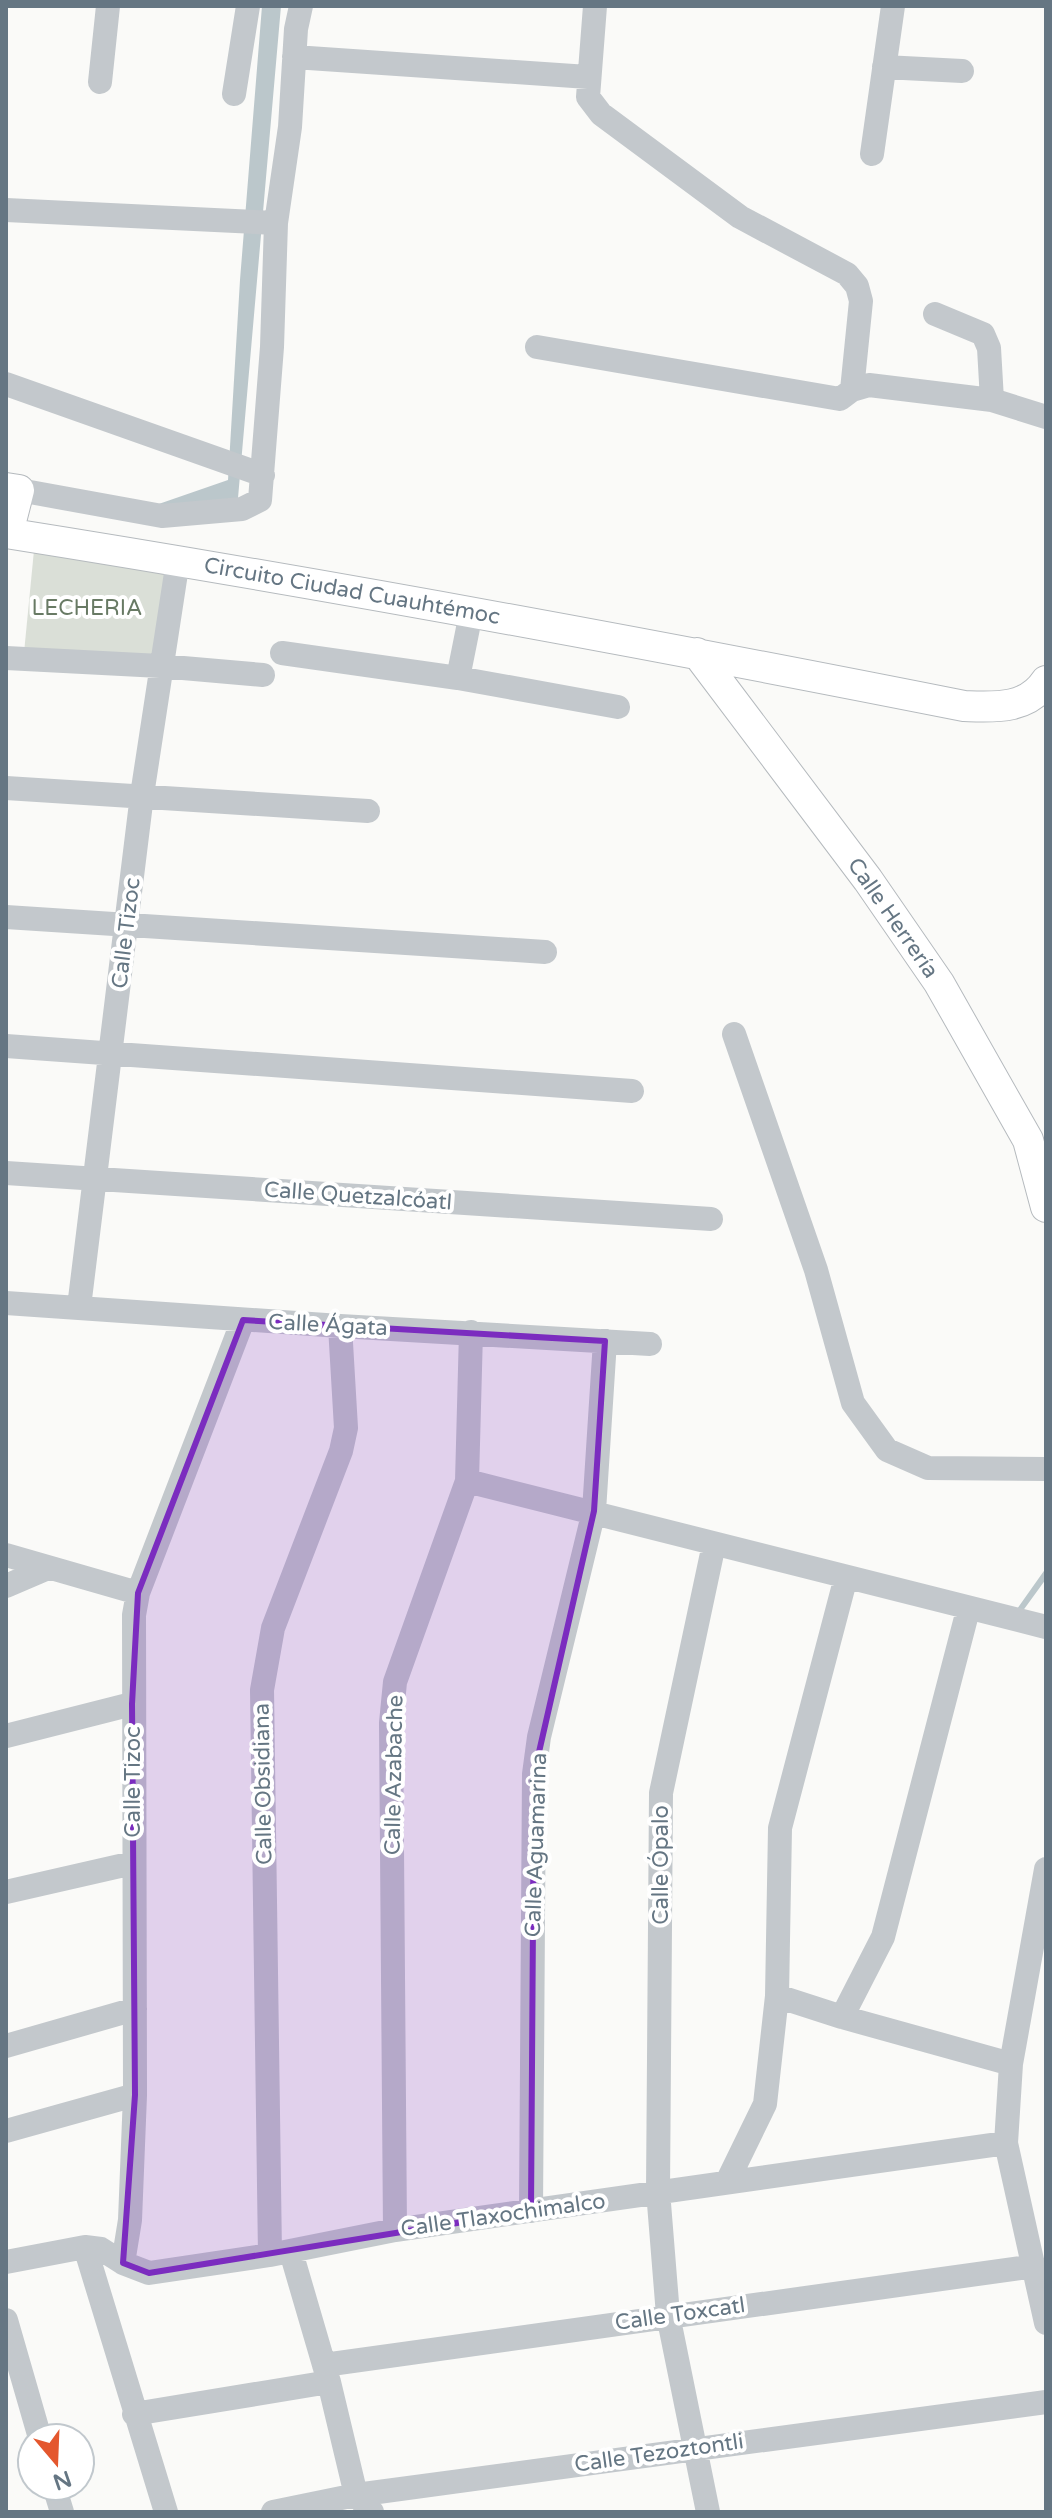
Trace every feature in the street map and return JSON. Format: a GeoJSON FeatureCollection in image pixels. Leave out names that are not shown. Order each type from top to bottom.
{"type":"FeatureCollection","features":[{"type":"Feature","properties":{"kind":"main road"},"geometry":{"type":"LineString","coordinates":[[7,533],[12,489]]}},
{"type":"Feature","properties":{"kind":"main road","name":"Circuito Ciudad Cuauhtémoc"},"geometry":{"type":"LineString","coordinates":[[7,533],[178,560],[697,653],[964,706],[1004,708],[1026,699],[1046,681]]}},
{"type":"Feature","properties":{"kind":"main road","name":"Calle Herrería"},"geometry":{"type":"LineString","coordinates":[[697,653],[868,880],[939,983],[1028,1140],[1046,1207]]}},
{"type":"Feature","properties":{"kind":"street"},"geometry":{"type":"LineString","coordinates":[[100,82],[108,6]]}},
{"type":"Feature","properties":{"kind":"street"},"geometry":{"type":"LineString","coordinates":[[234,94],[248,6]]}},
{"type":"Feature","properties":{"kind":"street"},"geometry":{"type":"LineString","coordinates":[[12,489],[162,516],[242,509],[260,500],[244,468],[272,347],[271,223],[290,127],[296,29],[301,6]]}},
{"type":"Feature","properties":{"kind":"street"},"geometry":{"type":"LineString","coordinates":[[595,6],[588,97],[601,114],[740,217],[847,274],[857,286],[861,301],[852,390]]}},
{"type":"Feature","properties":{"kind":"street"},"geometry":{"type":"LineString","coordinates":[[872,154],[893,6]]}},
{"type":"Feature","properties":{"kind":"street"},"geometry":{"type":"LineString","coordinates":[[294,57],[588,77]]}},
{"type":"Feature","properties":{"kind":"street"},"geometry":{"type":"LineString","coordinates":[[884,67],[962,71]]}},
{"type":"Feature","properties":{"kind":"street"},"geometry":{"type":"LineString","coordinates":[[6,210],[271,223]]}},
{"type":"Feature","properties":{"kind":"street"},"geometry":{"type":"LineString","coordinates":[[935,314],[983,334],[989,348],[992,400]]}},
{"type":"Feature","properties":{"kind":"street"},"geometry":{"type":"LineString","coordinates":[[537,347],[840,399],[852,390],[869,385],[992,400],[1046,417]]}},
{"type":"Feature","properties":{"kind":"street"},"geometry":{"type":"LineString","coordinates":[[6,384],[244,468]]}},
{"type":"Feature","properties":{"kind":"street","name":"Calle Tizoc"},"geometry":{"type":"LineString","coordinates":[[79,1307],[142,795],[178,560]]}},
{"type":"Feature","properties":{"kind":"street"},"geometry":{"type":"LineString","coordinates":[[458,678],[471,613]]}},
{"type":"Feature","properties":{"kind":"street"},"geometry":{"type":"LineString","coordinates":[[282,653],[458,678],[618,707]]}},
{"type":"Feature","properties":{"kind":"street"},"geometry":{"type":"LineString","coordinates":[[6,658],[263,675]]}},
{"type":"Feature","properties":{"kind":"street"},"geometry":{"type":"LineString","coordinates":[[6,788],[368,811]]}},
{"type":"Feature","properties":{"kind":"street"},"geometry":{"type":"LineString","coordinates":[[6,917],[545,952]]}},
{"type":"Feature","properties":{"kind":"street"},"geometry":{"type":"LineString","coordinates":[[734,1034],[816,1270],[853,1403],[887,1450],[928,1468],[1046,1469]]}},
{"type":"Feature","properties":{"kind":"street"},"geometry":{"type":"LineString","coordinates":[[6,1046],[632,1091]]}},
{"type":"Feature","properties":{"kind":"street","name":"Calle Quetzalcóatl"},"geometry":{"type":"LineString","coordinates":[[6,1173],[711,1219]]}},
{"type":"Feature","properties":{"kind":"street","name":"Calle Ágata"},"geometry":{"type":"LineString","coordinates":[[6,1303],[650,1344]]}},
{"type":"Feature","properties":{"kind":"street","name":"Calle Tizoc"},"geometry":{"type":"LineString","coordinates":[[123,2263],[130,2220],[135,2095],[134,1615],[138,1593],[243,1320]]}},
{"type":"Feature","properties":{"kind":"street","name":"Calle Obsidiana"},"geometry":{"type":"LineString","coordinates":[[340,1326],[346,1428],[341,1451],[273,1628],[262,1690],[280,2254],[327,2373],[364,2503]]}},
{"type":"Feature","properties":{"kind":"street","name":"Calle Azabache"},"geometry":{"type":"LineString","coordinates":[[395,2230],[391,1723],[395,1682],[467,1481],[471,1332]]}},
{"type":"Feature","properties":{"kind":"street","name":"Calle Aguamarina"},"geometry":{"type":"LineString","coordinates":[[531,2211],[534,1774],[539,1737],[594,1511],[605,1341]]}},
{"type":"Feature","properties":{"kind":"street"},"geometry":{"type":"LineString","coordinates":[[467,1481],[594,1511],[968,1610],[1046,1627]]}},
{"type":"Feature","properties":{"kind":"street","name":"Calle Ópalo"},"geometry":{"type":"LineString","coordinates":[[708,2512],[668,2315],[658,2191],[661,1793],[714,1544]]}},
{"type":"Feature","properties":{"kind":"street"},"geometry":{"type":"LineString","coordinates":[[6,1555],[138,1593]]}},
{"type":"Feature","properties":{"kind":"street"},"geometry":{"type":"LineString","coordinates":[[6,1586],[48,1568]]}},
{"type":"Feature","properties":{"kind":"street"},"geometry":{"type":"LineString","coordinates":[[727,2182],[765,2104],[777,1996],[780,1828],[846,1577]]}},
{"type":"Feature","properties":{"kind":"street"},"geometry":{"type":"LineString","coordinates":[[842,2017],[883,1937],[968,1610]]}},
{"type":"Feature","properties":{"kind":"street"},"geometry":{"type":"LineString","coordinates":[[6,1736],[132,1704]]}},
{"type":"Feature","properties":{"kind":"street"},"geometry":{"type":"LineString","coordinates":[[6,1892],[133,1863]]}},
{"type":"Feature","properties":{"kind":"street"},"geometry":{"type":"LineString","coordinates":[[1046,1869],[1011,2064],[1006,2143],[1046,2323]]}},
{"type":"Feature","properties":{"kind":"street"},"geometry":{"type":"LineString","coordinates":[[777,1996],[1011,2064]]}},
{"type":"Feature","properties":{"kind":"street"},"geometry":{"type":"LineString","coordinates":[[1021,2007],[1046,2010]]}},
{"type":"Feature","properties":{"kind":"street"},"geometry":{"type":"LineString","coordinates":[[6,2046],[135,2009]]}},
{"type":"Feature","properties":{"kind":"street"},"geometry":{"type":"LineString","coordinates":[[6,2131],[135,2095]]}},
{"type":"Feature","properties":{"kind":"street","name":"Calle Tlaxochimalco"},"geometry":{"type":"LineString","coordinates":[[85,2247],[101,2249],[123,2263],[149,2273],[280,2254],[395,2230],[1006,2143]]}},
{"type":"Feature","properties":{"kind":"street"},"geometry":{"type":"LineString","coordinates":[[6,2262],[85,2247],[166,2512]]}},
{"type":"Feature","properties":{"kind":"street","name":"Calle Toxcatl"},"geometry":{"type":"LineString","coordinates":[[134,2414],[327,2373],[668,2315],[1035,2266]]}},
{"type":"Feature","properties":{"kind":"street"},"geometry":{"type":"LineString","coordinates":[[6,2320],[35,2422]]}},
{"type":"Feature","properties":{"kind":"street","name":"Calle Tezoztontli"},"geometry":{"type":"LineString","coordinates":[[273,2512],[364,2503],[696,2448],[1046,2402]]}},
{"type":"Feature","properties":{"kind":"highlighted area"},"geometry":{"type":"Polygon","coordinates":[[[243,1320],[605,1341],[594,1511],[534,1774],[531,2211],[149,2273],[123,2263],[135,2095],[132,1704],[138,1593],[243,1320]]]}},
{"type":"Feature","properties":{"kind":"green space","name":"LECHERIA"},"geometry":{"type":"Polygon","coordinates":[[[35,540],[173,565],[159,669],[23,663],[35,540]]]}},
{"type":"Feature","properties":{"kind":"shaded area"},"geometry":{"type":"Polygon","coordinates":[[[262,6],[281,6],[238,498],[150,507],[228,480],[262,6]]]}},
{"type":"Feature","properties":{"kind":"shaded area"},"geometry":{"type":"Polygon","coordinates":[[[1046,1568],[1046,1579],[1022,1612],[1017,1609],[1046,1568]]]}}]}
